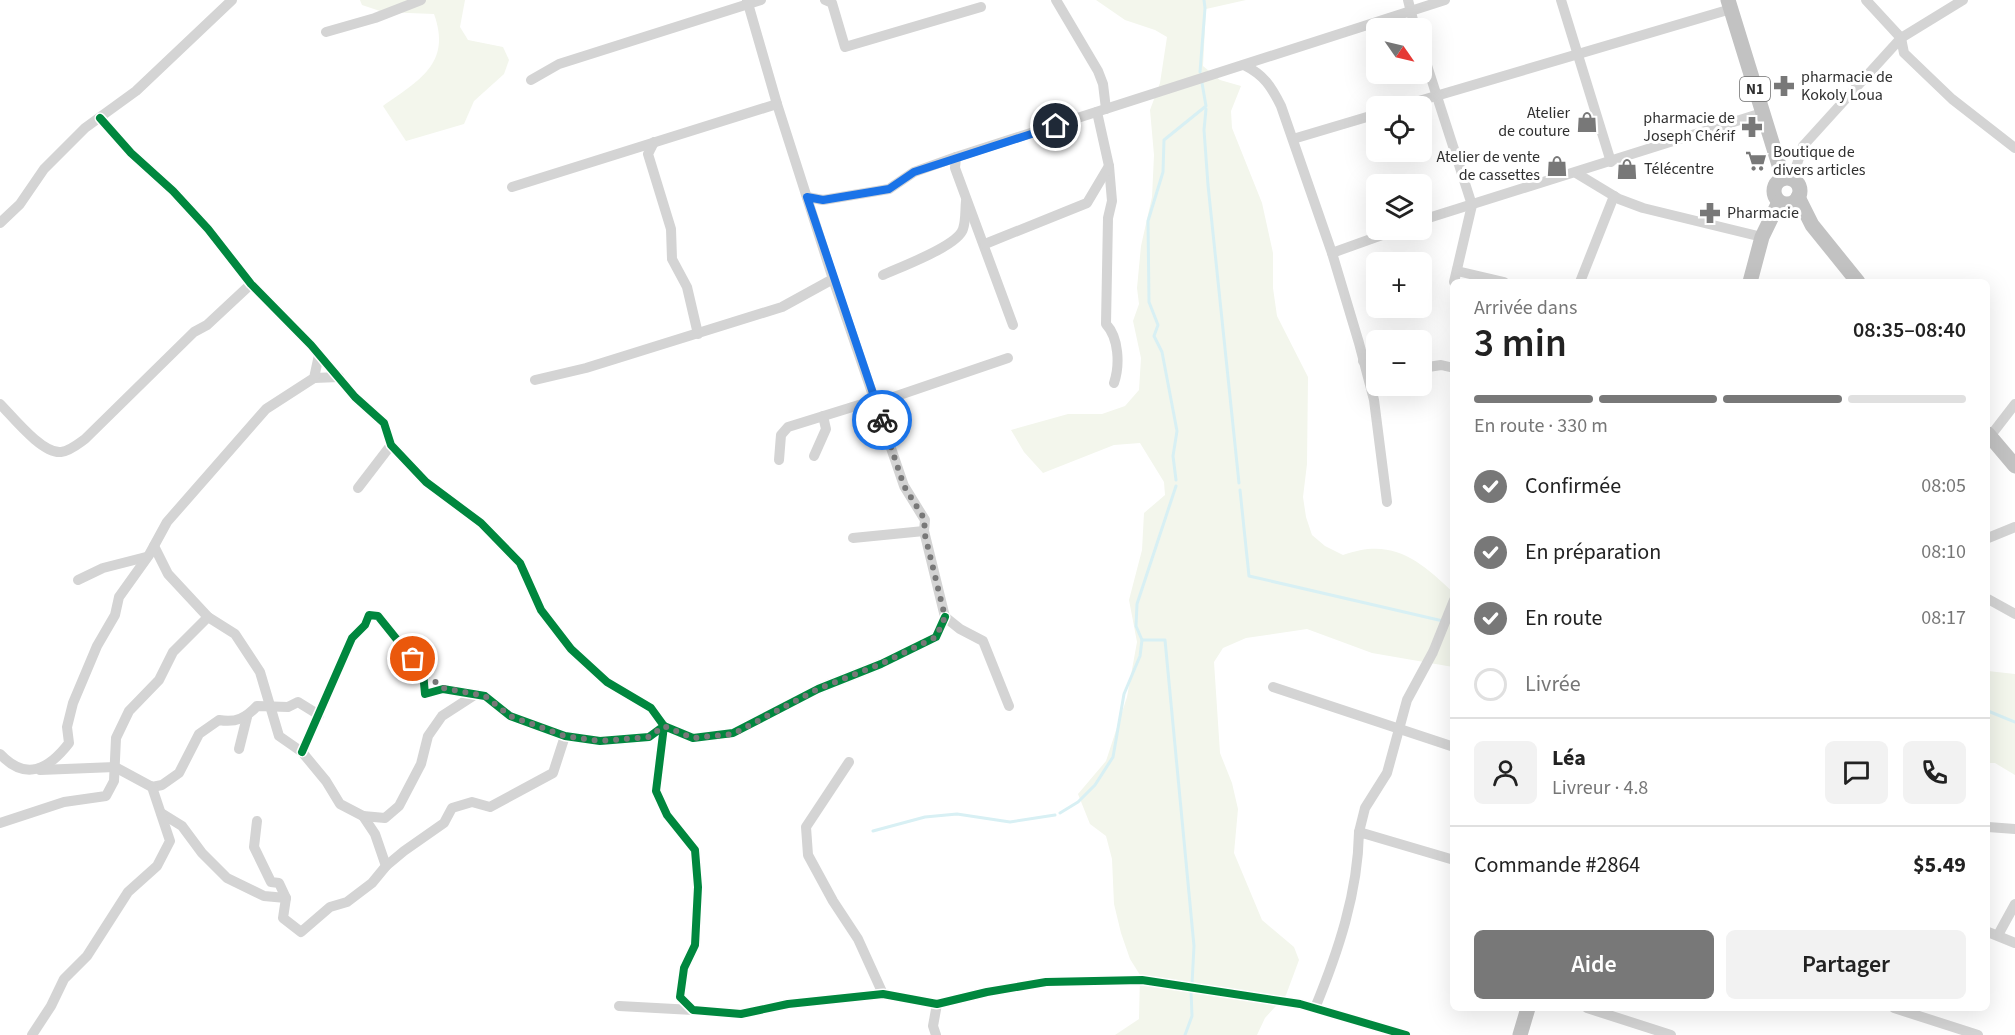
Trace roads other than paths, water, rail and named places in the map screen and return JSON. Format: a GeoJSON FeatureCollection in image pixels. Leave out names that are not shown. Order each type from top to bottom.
{"type":"FeatureCollection","features":[{"type":"Feature","properties":{"kind":"highway","name":"N1"},"geometry":{"type":"LineString","coordinates":[[1730,4],[1762,113],[1788,178]]}},
{"type":"Feature","properties":{"kind":"highway"},"geometry":{"type":"LineString","coordinates":[[1788,178],[1800,190],[1798,197],[1793,202],[1779,202],[1774,194],[1775,184],[1788,178]]}},
{"type":"Feature","properties":{"kind":"highway"},"geometry":{"type":"LineString","coordinates":[[1798,197],[1812,225],[1856,279]]}},
{"type":"Feature","properties":{"kind":"highway"},"geometry":{"type":"LineString","coordinates":[[1751,279],[1762,237],[1779,202]]}},
{"type":"Feature","properties":{"kind":"highway"},"geometry":{"type":"LineString","coordinates":[[1990,438],[2015,466]]}},
{"type":"Feature","properties":{"kind":"highway"},"geometry":{"type":"LineString","coordinates":[[1520,1035],[1527,1011]]}},
{"type":"Feature","properties":{"kind":"street"},"geometry":{"type":"LineString","coordinates":[[0,223],[20,204],[44,169],[100,118],[136,91],[232,0]]}},
{"type":"Feature","properties":{"kind":"street"},"geometry":{"type":"LineString","coordinates":[[326,32],[375,18],[422,0]]}},
{"type":"Feature","properties":{"kind":"street"},"geometry":{"type":"LineString","coordinates":[[531,80],[559,64],[762,0]]}},
{"type":"Feature","properties":{"kind":"street"},"geometry":{"type":"LineString","coordinates":[[825,0],[832,3],[845,47],[981,7]]}},
{"type":"Feature","properties":{"kind":"street"},"geometry":{"type":"LineString","coordinates":[[1056,0],[1098,71],[1103,84],[1101,111],[1112,201],[1108,218],[1106,324],[1113,331],[1119,369],[1114,383]]}},
{"type":"Feature","properties":{"kind":"street"},"geometry":{"type":"LineString","coordinates":[[807,197],[823,200],[889,189],[914,172],[956,157],[1244,65],[1409,6],[1445,0]]}},
{"type":"Feature","properties":{"kind":"street"},"geometry":{"type":"LineString","coordinates":[[1561,0],[1611,162]]}},
{"type":"Feature","properties":{"kind":"street"},"geometry":{"type":"LineString","coordinates":[[1866,0],[1901,38],[1904,53],[1952,99],[2015,148]]}},
{"type":"Feature","properties":{"kind":"street"},"geometry":{"type":"LineString","coordinates":[[1788,178],[1803,146],[1901,38],[1963,0]]}},
{"type":"Feature","properties":{"kind":"street"},"geometry":{"type":"LineString","coordinates":[[100,118],[131,153],[174,191],[251,284],[319,355],[355,397],[384,423],[391,445],[426,482],[481,523],[520,563],[541,610],[571,649],[607,682],[651,708],[664,726],[693,738],[733,734],[818,689],[881,664],[936,637],[945,617],[924,531],[925,520],[904,486],[833,279],[777,104],[748,3]]}},
{"type":"Feature","properties":{"kind":"street"},"geometry":{"type":"LineString","coordinates":[[1432,97],[1730,4]]}},
{"type":"Feature","properties":{"kind":"street"},"geometry":{"type":"LineString","coordinates":[[1244,65],[1261,74],[1270,84],[1293,139],[1332,253],[1374,400],[1387,502]]}},
{"type":"Feature","properties":{"kind":"street"},"geometry":{"type":"LineString","coordinates":[[1432,81],[1472,205],[1455,279]]}},
{"type":"Feature","properties":{"kind":"street"},"geometry":{"type":"LineString","coordinates":[[512,187],[777,104]]}},
{"type":"Feature","properties":{"kind":"street"},"geometry":{"type":"LineString","coordinates":[[1432,217],[1762,113]]}},
{"type":"Feature","properties":{"kind":"street"},"geometry":{"type":"LineString","coordinates":[[1293,139],[1366,117]]}},
{"type":"Feature","properties":{"kind":"street"},"geometry":{"type":"LineString","coordinates":[[654,142],[648,154],[671,229],[672,259],[687,288],[698,334]]}},
{"type":"Feature","properties":{"kind":"street"},"geometry":{"type":"LineString","coordinates":[[956,157],[955,168],[985,244],[1013,325]]}},
{"type":"Feature","properties":{"kind":"street"},"geometry":{"type":"LineString","coordinates":[[985,244],[1087,203],[1109,166]]}},
{"type":"Feature","properties":{"kind":"street"},"geometry":{"type":"LineString","coordinates":[[1576,173],[1614,196],[1644,208],[1762,237]]}},
{"type":"Feature","properties":{"kind":"street"},"geometry":{"type":"LineString","coordinates":[[1581,279],[1614,196]]}},
{"type":"Feature","properties":{"kind":"street"},"geometry":{"type":"LineString","coordinates":[[883,275],[922,258],[956,238],[963,231],[967,198]]}},
{"type":"Feature","properties":{"kind":"street"},"geometry":{"type":"LineString","coordinates":[[1332,253],[1368,240]]}},
{"type":"Feature","properties":{"kind":"street"},"geometry":{"type":"LineString","coordinates":[[1457,271],[1491,279]]}},
{"type":"Feature","properties":{"kind":"street"},"geometry":{"type":"LineString","coordinates":[[535,380],[586,368],[782,307],[833,279]]}},
{"type":"Feature","properties":{"kind":"street"},"geometry":{"type":"LineString","coordinates":[[0,404],[50,451],[62,452],[72,448],[85,439],[194,332],[222,312],[251,284]]}},
{"type":"Feature","properties":{"kind":"street"},"geometry":{"type":"LineString","coordinates":[[314,378],[319,355]]}},
{"type":"Feature","properties":{"kind":"street"},"geometry":{"type":"LineString","coordinates":[[780,460],[781,435],[788,428],[1008,358]]}},
{"type":"Feature","properties":{"kind":"street"},"geometry":{"type":"LineString","coordinates":[[1432,366],[1450,367]]}},
{"type":"Feature","properties":{"kind":"street"},"geometry":{"type":"LineString","coordinates":[[40,770],[60,755],[69,744],[67,727],[73,703],[97,646],[115,615],[119,597],[152,550],[167,522],[266,409],[314,378],[339,377]]}},
{"type":"Feature","properties":{"kind":"street"},"geometry":{"type":"LineString","coordinates":[[1990,436],[2015,404]]}},
{"type":"Feature","properties":{"kind":"street"},"geometry":{"type":"LineString","coordinates":[[814,456],[826,429],[823,416]]}},
{"type":"Feature","properties":{"kind":"street"},"geometry":{"type":"LineString","coordinates":[[358,488],[391,445]]}},
{"type":"Feature","properties":{"kind":"street"},"geometry":{"type":"LineString","coordinates":[[1990,537],[2015,527]]}},
{"type":"Feature","properties":{"kind":"street"},"geometry":{"type":"LineString","coordinates":[[853,538],[924,531]]}},
{"type":"Feature","properties":{"kind":"street"},"geometry":{"type":"LineString","coordinates":[[78,580],[103,567],[142,560],[152,550]]}},
{"type":"Feature","properties":{"kind":"street"},"geometry":{"type":"LineString","coordinates":[[152,550],[168,574],[208,617],[235,634],[260,672],[279,736],[302,752],[326,781],[340,804],[363,816],[385,818],[399,806],[421,764],[428,736],[442,716],[476,694]]}},
{"type":"Feature","properties":{"kind":"street"},"geometry":{"type":"LineString","coordinates":[[1990,600],[2015,614]]}},
{"type":"Feature","properties":{"kind":"street"},"geometry":{"type":"LineString","coordinates":[[1315,1008],[1349,909],[1359,864],[1359,832],[1365,808],[1387,773],[1401,731],[1407,700],[1433,652],[1450,608]]}},
{"type":"Feature","properties":{"kind":"street"},"geometry":{"type":"LineString","coordinates":[[302,752],[331,681],[338,673],[352,638],[365,625],[369,615],[378,616],[423,672],[443,688]]}},
{"type":"Feature","properties":{"kind":"street"},"geometry":{"type":"LineString","coordinates":[[0,823],[64,802],[106,796],[114,781],[116,738],[129,711],[159,680],[173,652],[208,617]]}},
{"type":"Feature","properties":{"kind":"street"},"geometry":{"type":"LineString","coordinates":[[945,617],[983,641],[1009,706]]}},
{"type":"Feature","properties":{"kind":"street"},"geometry":{"type":"LineString","coordinates":[[423,672],[424,694],[443,688],[485,696],[510,716],[565,736],[600,741],[649,737],[664,726]]}},
{"type":"Feature","properties":{"kind":"street"},"geometry":{"type":"LineString","coordinates":[[1273,687],[1450,746]]}},
{"type":"Feature","properties":{"kind":"street"},"geometry":{"type":"LineString","coordinates":[[239,749],[247,717],[257,706],[268,704],[288,707],[298,702],[319,715]]}},
{"type":"Feature","properties":{"kind":"street"},"geometry":{"type":"LineString","coordinates":[[0,754],[21,768],[40,770],[115,768],[152,787],[162,785],[179,773],[199,734],[219,720],[231,722],[247,717]]}},
{"type":"Feature","properties":{"kind":"street"},"geometry":{"type":"LineString","coordinates":[[664,726],[656,791],[667,815],[695,850],[698,887],[695,945],[684,968],[680,997],[693,1010]]}},
{"type":"Feature","properties":{"kind":"street"},"geometry":{"type":"LineString","coordinates":[[271,882],[279,883],[286,898],[283,918],[301,932],[330,907],[347,902],[372,883],[386,866],[444,823],[452,808],[472,802],[490,807],[553,773],[565,736]]}},
{"type":"Feature","properties":{"kind":"street"},"geometry":{"type":"LineString","coordinates":[[849,762],[806,827],[808,855],[858,939],[883,994]]}},
{"type":"Feature","properties":{"kind":"street"},"geometry":{"type":"LineString","coordinates":[[32,1035],[51,1006],[64,979],[87,956],[128,892],[157,866],[170,841],[152,787]]}},
{"type":"Feature","properties":{"kind":"street"},"geometry":{"type":"LineString","coordinates":[[161,813],[182,826],[194,839],[202,853],[227,878],[264,896],[286,898]]}},
{"type":"Feature","properties":{"kind":"street"},"geometry":{"type":"LineString","coordinates":[[363,816],[375,834],[386,866]]}},
{"type":"Feature","properties":{"kind":"street"},"geometry":{"type":"LineString","coordinates":[[257,821],[254,847],[271,882]]}},
{"type":"Feature","properties":{"kind":"street"},"geometry":{"type":"LineString","coordinates":[[1990,827],[2015,829]]}},
{"type":"Feature","properties":{"kind":"street"},"geometry":{"type":"LineString","coordinates":[[1359,832],[1450,859]]}},
{"type":"Feature","properties":{"kind":"street"},"geometry":{"type":"LineString","coordinates":[[170,841],[194,839]]}},
{"type":"Feature","properties":{"kind":"street"},"geometry":{"type":"LineString","coordinates":[[264,896],[271,882]]}},
{"type":"Feature","properties":{"kind":"street"},"geometry":{"type":"LineString","coordinates":[[2015,904],[1993,934],[2015,943]]}},
{"type":"Feature","properties":{"kind":"street"},"geometry":{"type":"LineString","coordinates":[[619,1006],[741,1014],[788,1005],[883,994],[937,1004],[987,992],[1046,982],[1142,980],[1185,985],[1315,1008],[1406,1035]]}},
{"type":"Feature","properties":{"kind":"street"},"geometry":{"type":"LineString","coordinates":[[936,1035],[933,1026],[937,1004]]}},
{"type":"Feature","properties":{"kind":"street"},"geometry":{"type":"LineString","coordinates":[[1596,1011],[1671,1035]]}},
{"type":"Feature","properties":{"kind":"street"},"geometry":{"type":"LineString","coordinates":[[1903,1011],[1978,1035]]}},
{"type":"Feature","properties":{"kind":"waterway"},"geometry":{"type":"LineString","coordinates":[[1200,72],[1204,0]]}},
{"type":"Feature","properties":{"kind":"waterway"},"geometry":{"type":"LineString","coordinates":[[1176,480],[1173,456],[1177,431],[1162,352],[1154,336],[1158,325],[1149,302],[1148,221],[1163,172],[1164,140],[1206,106],[1202,83]]}},
{"type":"Feature","properties":{"kind":"waterway"},"geometry":{"type":"LineString","coordinates":[[1206,109],[1204,130],[1208,185],[1239,483]]}},
{"type":"Feature","properties":{"kind":"waterway"},"geometry":{"type":"LineString","coordinates":[[1060,813],[1078,802],[1095,785],[1113,757],[1124,694],[1140,656],[1142,640],[1136,626],[1137,604],[1176,486]]}},
{"type":"Feature","properties":{"kind":"waterway"},"geometry":{"type":"LineString","coordinates":[[1240,490],[1249,576],[1443,621]]}},
{"type":"Feature","properties":{"kind":"waterway"},"geometry":{"type":"LineString","coordinates":[[1142,640],[1165,640],[1194,946],[1192,984]]}},
{"type":"Feature","properties":{"kind":"waterway"},"geometry":{"type":"LineString","coordinates":[[1990,712],[2015,722]]}},
{"type":"Feature","properties":{"kind":"waterway"},"geometry":{"type":"LineString","coordinates":[[873,831],[925,817],[957,814],[1010,822],[1055,815]]}},
{"type":"Feature","properties":{"kind":"waterway"},"geometry":{"type":"LineString","coordinates":[[1185,1035],[1192,1016],[1191,990]]}},
{"type":"Feature","properties":{"kind":"place","name":"pharmacie de Kokoly Loua"},"geometry":{"type":"Point","coordinates":[1784,86]}},
{"type":"Feature","properties":{"kind":"place","name":"Atelier de couture"},"geometry":{"type":"Point","coordinates":[1587,122]}},
{"type":"Feature","properties":{"kind":"place","name":"pharmacie de Joseph Chérif"},"geometry":{"type":"Point","coordinates":[1752,127]}},
{"type":"Feature","properties":{"kind":"place","name":"Boutique de divers articles"},"geometry":{"type":"Point","coordinates":[1756,161]}},
{"type":"Feature","properties":{"kind":"place","name":"Atelier de vente de cassettes"},"geometry":{"type":"Point","coordinates":[1557,166]}},
{"type":"Feature","properties":{"kind":"place","name":"Télécentre"},"geometry":{"type":"Point","coordinates":[1627,169]}},
{"type":"Feature","properties":{"kind":"place","name":"Pharmacie"},"geometry":{"type":"Point","coordinates":[1710,213]}}]}
